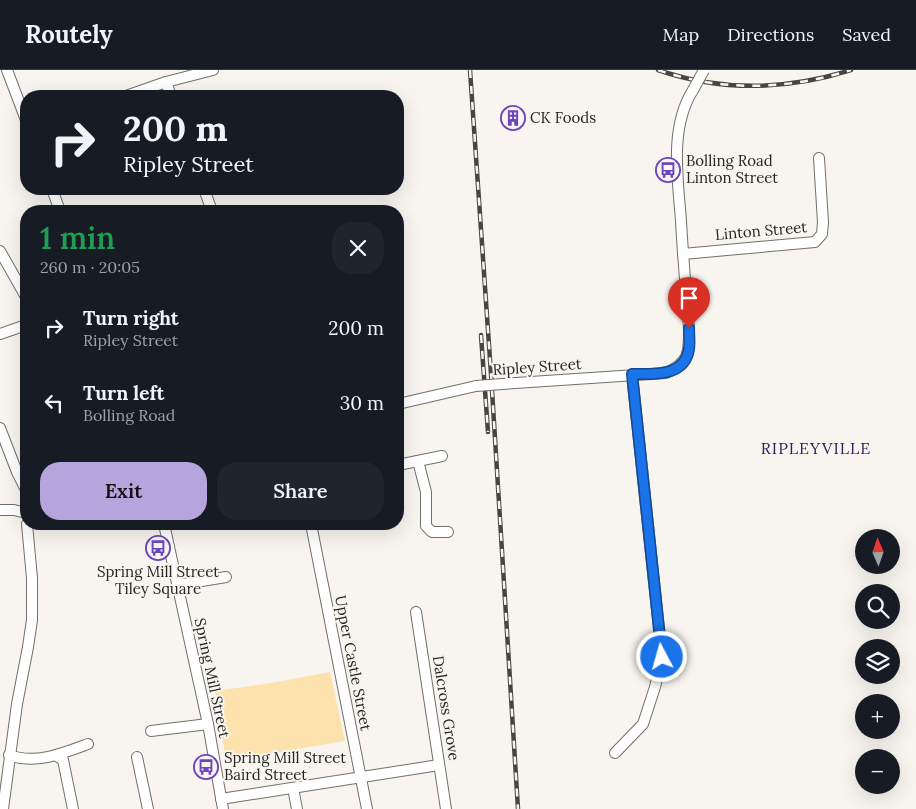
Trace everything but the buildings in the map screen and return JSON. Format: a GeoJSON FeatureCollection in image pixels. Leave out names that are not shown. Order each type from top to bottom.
{"type":"FeatureCollection","features":[{"type":"Feature","properties":{"kind":"street"},"geometry":{"type":"LineString","coordinates":[[8,70],[20,103]]}},
{"type":"Feature","properties":{"kind":"street"},"geometry":{"type":"LineString","coordinates":[[143,90],[213,70]]}},
{"type":"Feature","properties":{"kind":"street"},"geometry":{"type":"LineString","coordinates":[[683,254],[676,156],[688,99],[704,70]]}},
{"type":"Feature","properties":{"kind":"street"},"geometry":{"type":"LineString","coordinates":[[166,82],[169,90]]}},
{"type":"Feature","properties":{"kind":"street","name":"Linton Street"},"geometry":{"type":"LineString","coordinates":[[683,254],[815,242],[822,234],[823,222],[819,158]]}},
{"type":"Feature","properties":{"kind":"street"},"geometry":{"type":"LineString","coordinates":[[0,251],[20,286]]}},
{"type":"Feature","properties":{"kind":"street","name":"Ripley Street"},"geometry":{"type":"LineString","coordinates":[[404,403],[476,386],[666,373],[680,367],[689,350],[683,254]]}},
{"type":"Feature","properties":{"kind":"street"},"geometry":{"type":"LineString","coordinates":[[0,334],[20,327]]}},
{"type":"Feature","properties":{"kind":"street"},"geometry":{"type":"LineString","coordinates":[[615,753],[643,724],[662,657],[632,374]]}},
{"type":"Feature","properties":{"kind":"street"},"geometry":{"type":"LineString","coordinates":[[0,428],[20,467]]}},
{"type":"Feature","properties":{"kind":"street"},"geometry":{"type":"LineString","coordinates":[[404,464],[442,456]]}},
{"type":"Feature","properties":{"kind":"street"},"geometry":{"type":"LineString","coordinates":[[418,461],[426,492],[426,526],[432,532],[448,532]]}},
{"type":"Feature","properties":{"kind":"street"},"geometry":{"type":"LineString","coordinates":[[0,510],[20,512]]}},
{"type":"Feature","properties":{"kind":"street"},"geometry":{"type":"LineString","coordinates":[[3,809],[16,704],[32,620],[32,578],[28,530]]}},
{"type":"Feature","properties":{"kind":"street","name":"Spring Mill Street"},"geometry":{"type":"LineString","coordinates":[[165,530],[208,724],[222,804]]}},
{"type":"Feature","properties":{"kind":"street","name":"Upper Castle Street"},"geometry":{"type":"LineString","coordinates":[[312,530],[366,809]]}},
{"type":"Feature","properties":{"kind":"street"},"geometry":{"type":"LineString","coordinates":[[177,585],[226,577]]}},
{"type":"Feature","properties":{"kind":"street","name":"Dalcross Grove"},"geometry":{"type":"LineString","coordinates":[[416,612],[446,809]]}},
{"type":"Feature","properties":{"kind":"street"},"geometry":{"type":"LineString","coordinates":[[151,731],[208,724]]}},
{"type":"Feature","properties":{"kind":"street"},"geometry":{"type":"LineString","coordinates":[[9,755],[18,759],[57,756],[88,744]]}},
{"type":"Feature","properties":{"kind":"street"},"geometry":{"type":"LineString","coordinates":[[57,756],[63,760],[73,809]]}},
{"type":"Feature","properties":{"kind":"street"},"geometry":{"type":"LineString","coordinates":[[137,757],[148,809]]}},
{"type":"Feature","properties":{"kind":"street"},"geometry":{"type":"LineString","coordinates":[[222,804],[293,788],[440,765]]}},
{"type":"Feature","properties":{"kind":"street"},"geometry":{"type":"LineString","coordinates":[[293,788],[297,809]]}},
{"type":"Feature","properties":{"kind":"shaded area"},"geometry":{"type":"Polygon","coordinates":[[[330,672],[345,741],[226,761],[215,691],[330,672]]]}},
{"type":"Feature","properties":{"kind":"railway"},"geometry":{"type":"LineString","coordinates":[[470,70],[518,809]]}},
{"type":"Feature","properties":{"kind":"railway"},"geometry":{"type":"LineString","coordinates":[[658,70],[706,82],[754,86],[803,82],[851,70]]}},
{"type":"Feature","properties":{"kind":"railway"},"geometry":{"type":"LineString","coordinates":[[481,335],[488,432]]}},
{"type":"Feature","properties":{"kind":"place","name":"CK Foods"},"geometry":{"type":"Point","coordinates":[513,118]}},
{"type":"Feature","properties":{"kind":"place","name":"Bolling Road Linton Street"},"geometry":{"type":"Point","coordinates":[668,170]}},
{"type":"Feature","properties":{"kind":"place","name":"Spring Mill Street Tiley Square"},"geometry":{"type":"Point","coordinates":[158,548]}},
{"type":"Feature","properties":{"kind":"place","name":"Spring Mill Street Baird Street"},"geometry":{"type":"Point","coordinates":[206,767]}},
{"type":"Feature","properties":{"kind":"district","name":"RIPLEYVILLE"},"geometry":{"type":"Point","coordinates":[816,448]}},
{"type":"Feature","properties":{"kind":"route"},"geometry":{"type":"LineString","coordinates":[[662,657],[632,374],[666,373],[680,367],[689,350],[689,328]]}}]}
